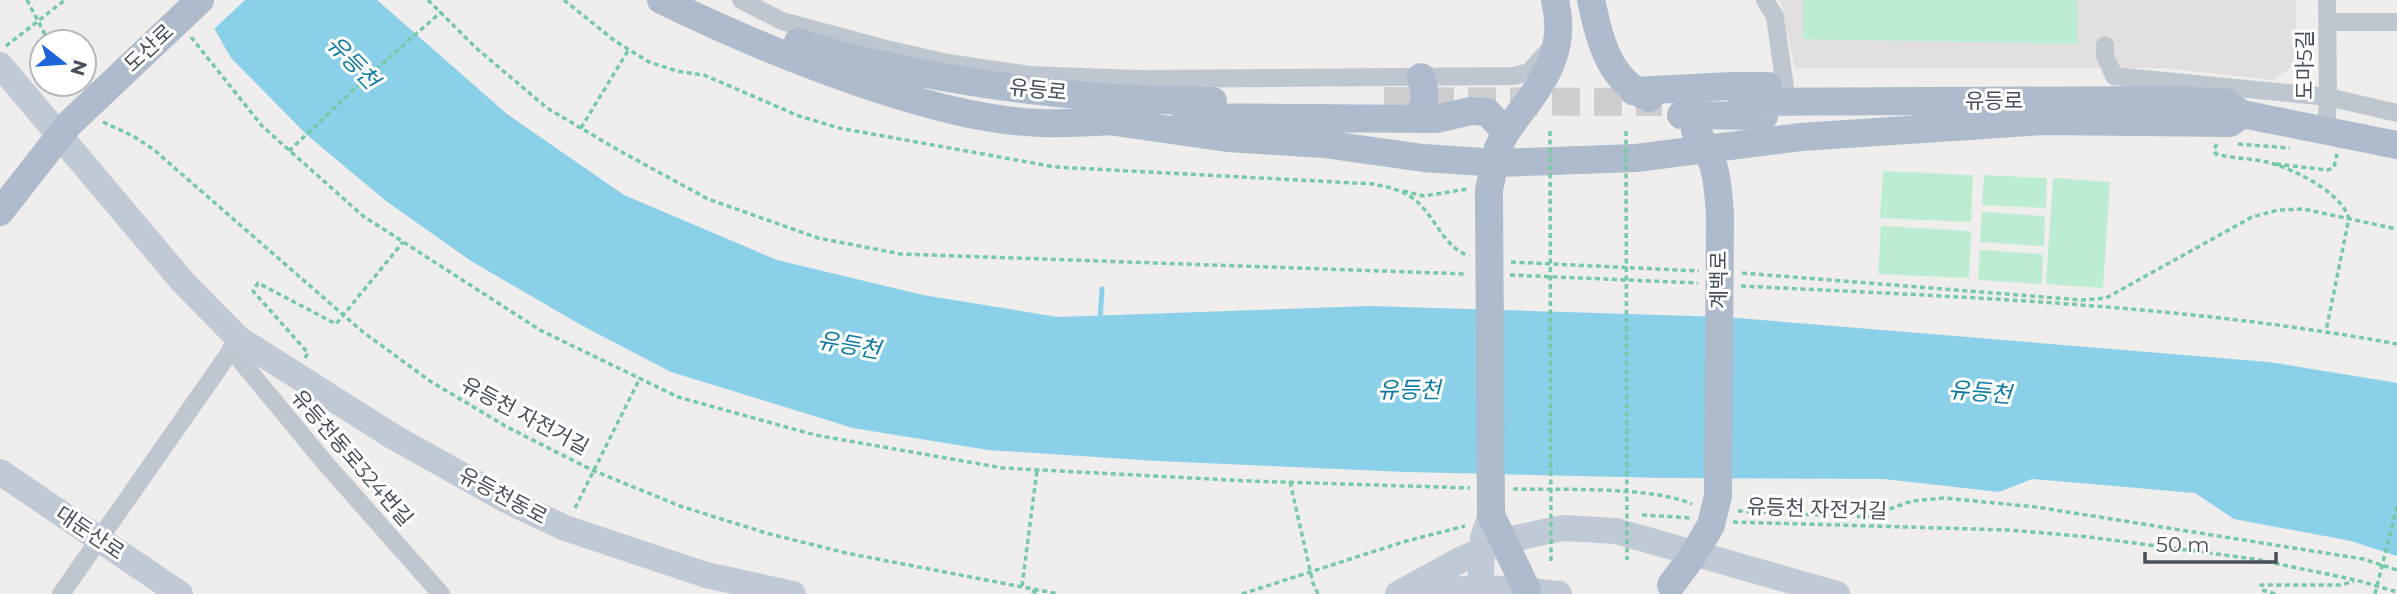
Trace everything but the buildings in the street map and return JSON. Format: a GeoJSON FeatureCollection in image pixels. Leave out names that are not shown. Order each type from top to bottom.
{"type":"FeatureCollection","features":[{"type":"Feature","properties":{"kind":"main road","name":"도산로"},"geometry":{"type":"LineString","coordinates":[[0,212],[73,126],[200,0]]}},
{"type":"Feature","properties":{"kind":"main road","name":"유등로"},"geometry":{"type":"LineString","coordinates":[[661,0],[782,55],[918,102],[985,116],[1040,123],[1108,121]]}},
{"type":"Feature","properties":{"kind":"main road","name":"유등로"},"geometry":{"type":"LineString","coordinates":[[707,0],[738,5],[754,26],[811,47],[963,81],[1139,101],[1384,101]]}},
{"type":"Feature","properties":{"kind":"main road"},"geometry":{"type":"LineString","coordinates":[[1480,589],[1489,190],[1498,148],[1548,71],[1556,54],[1560,32],[1555,0]]}},
{"type":"Feature","properties":{"kind":"main road"},"geometry":{"type":"LineString","coordinates":[[1591,0],[1601,43],[1614,69],[1633,91],[1709,116],[1943,116],[2043,121]]}},
{"type":"Feature","properties":{"kind":"main road","name":"유등천동로"},"geometry":{"type":"LineString","coordinates":[[0,65],[73,126],[183,282],[235,344],[294,375],[415,449],[508,501],[565,528],[706,575],[793,594]]}},
{"type":"Feature","properties":{"kind":"main road"},"geometry":{"type":"LineString","coordinates":[[1415,119],[1425,106],[1425,90],[1421,77]]}},
{"type":"Feature","properties":{"kind":"main road"},"geometry":{"type":"LineString","coordinates":[[1633,91],[1716,87],[2108,89],[2165,100]]}},
{"type":"Feature","properties":{"kind":"main road"},"geometry":{"type":"LineString","coordinates":[[1709,116],[1714,107],[1713,94],[1716,87]]}},
{"type":"Feature","properties":{"kind":"main road","name":"유등로"},"geometry":{"type":"LineString","coordinates":[[1709,116],[2165,100],[2224,102],[2242,114],[2332,141],[2397,145]]}},
{"type":"Feature","properties":{"kind":"main road"},"geometry":{"type":"LineString","coordinates":[[1108,121],[1196,117],[1436,119],[1471,111],[1487,112],[1506,132]]}},
{"type":"Feature","properties":{"kind":"main road","name":"유등로"},"geometry":{"type":"LineString","coordinates":[[2043,121],[2230,123],[2242,114]]}},
{"type":"Feature","properties":{"kind":"main road","name":"계백로"},"geometry":{"type":"LineString","coordinates":[[1665,589],[1692,557],[1711,525],[1718,496],[1718,189],[1717,176],[1706,144],[1709,116]]}},
{"type":"Feature","properties":{"kind":"main road"},"geometry":{"type":"LineString","coordinates":[[1108,121],[1227,138],[1324,144],[1423,158],[1499,163],[1636,158],[1801,136],[2043,121]]}},
{"type":"Feature","properties":{"kind":"main road","name":"대둔산로"},"geometry":{"type":"LineString","coordinates":[[0,472],[180,594]]}},
{"type":"Feature","properties":{"kind":"main road"},"geometry":{"type":"LineString","coordinates":[[1481,520],[1529,592]]}},
{"type":"Feature","properties":{"kind":"main road"},"geometry":{"type":"LineString","coordinates":[[1398,594],[1462,559],[1502,541],[1563,528],[1616,531],[1836,594]]}},
{"type":"Feature","properties":{"kind":"main road"},"geometry":{"type":"LineString","coordinates":[[1428,594],[1480,589],[1559,594]]}},
{"type":"Feature","properties":{"kind":"street"},"geometry":{"type":"LineString","coordinates":[[1765,0],[1775,17],[1785,87]]}},
{"type":"Feature","properties":{"kind":"street","name":"도마5길"},"geometry":{"type":"LineString","coordinates":[[2327,0],[2328,97],[2332,141]]}},
{"type":"Feature","properties":{"kind":"street"},"geometry":{"type":"LineString","coordinates":[[738,5],[782,21],[948,63],[1030,75],[1139,79],[1514,76],[1529,72],[1542,59],[1560,32]]}},
{"type":"Feature","properties":{"kind":"street"},"geometry":{"type":"LineString","coordinates":[[2327,22],[2397,22]]}},
{"type":"Feature","properties":{"kind":"street"},"geometry":{"type":"LineString","coordinates":[[2105,45],[2105,57],[2114,76],[2328,97],[2397,113]]}},
{"type":"Feature","properties":{"kind":"street"},"geometry":{"type":"LineString","coordinates":[[61,594],[235,344]]}},
{"type":"Feature","properties":{"kind":"street","name":"유등천동로324번길"},"geometry":{"type":"LineString","coordinates":[[235,344],[326,464],[441,594]]}},
{"type":"Feature","properties":{"kind":"path"},"geometry":{"type":"LineString","coordinates":[[27,0],[42,28]]}},
{"type":"Feature","properties":{"kind":"path"},"geometry":{"type":"LineString","coordinates":[[0,50],[65,0]]}},
{"type":"Feature","properties":{"kind":"path"},"geometry":{"type":"LineString","coordinates":[[428,0],[475,47],[537,99],[581,128],[708,199],[818,237],[901,254],[1478,274]]}},
{"type":"Feature","properties":{"kind":"path"},"geometry":{"type":"LineString","coordinates":[[289,151],[441,12]]}},
{"type":"Feature","properties":{"kind":"path"},"geometry":{"type":"LineString","coordinates":[[187,32],[261,126],[363,216],[540,330],[678,397],[815,435],[1003,468],[1478,488]]}},
{"type":"Feature","properties":{"kind":"path"},"geometry":{"type":"LineString","coordinates":[[581,128],[629,49]]}},
{"type":"Feature","properties":{"kind":"path","name":"유등천 자전거길"},"geometry":{"type":"LineString","coordinates":[[73,126],[133,135],[153,149],[344,316],[430,382],[507,427],[592,470],[680,506],[766,533],[846,553],[1059,594]]}},
{"type":"Feature","properties":{"kind":"path"},"geometry":{"type":"LineString","coordinates":[[1550,131],[1551,561]]}},
{"type":"Feature","properties":{"kind":"path"},"geometry":{"type":"LineString","coordinates":[[1626,131],[1627,560]]}},
{"type":"Feature","properties":{"kind":"path"},"geometry":{"type":"LineString","coordinates":[[2219,143],[2215,145],[2216,154],[2328,170],[2334,167],[2332,141]]}},
{"type":"Feature","properties":{"kind":"path"},"geometry":{"type":"LineString","coordinates":[[2232,144],[2295,149]]}},
{"type":"Feature","properties":{"kind":"path"},"geometry":{"type":"LineString","coordinates":[[2270,163],[2311,179],[2346,211],[2349,218],[2326,331]]}},
{"type":"Feature","properties":{"kind":"path"},"geometry":{"type":"LineString","coordinates":[[1398,189],[1424,196],[1474,188]]}},
{"type":"Feature","properties":{"kind":"path"},"geometry":{"type":"LineString","coordinates":[[294,375],[308,353],[253,291],[258,283],[336,324],[403,242]]}},
{"type":"Feature","properties":{"kind":"path"},"geometry":{"type":"LineString","coordinates":[[1505,275],[1699,283]]}},
{"type":"Feature","properties":{"kind":"path"},"geometry":{"type":"LineString","coordinates":[[1741,286],[1936,296],[2200,316],[2326,331],[2397,344]]}},
{"type":"Feature","properties":{"kind":"path"},"geometry":{"type":"LineString","coordinates":[[571,517],[592,470],[640,379]]}},
{"type":"Feature","properties":{"kind":"path"},"geometry":{"type":"LineString","coordinates":[[1037,470],[1022,587],[1040,594]]}},
{"type":"Feature","properties":{"kind":"path"},"geometry":{"type":"LineString","coordinates":[[1290,482],[1318,594]]}},
{"type":"Feature","properties":{"kind":"path"},"geometry":{"type":"LineString","coordinates":[[1504,489],[1625,492],[1667,496],[1693,504]]}},
{"type":"Feature","properties":{"kind":"path"},"geometry":{"type":"LineString","coordinates":[[1728,510],[1867,517],[1912,501],[1944,498],[2064,512],[2363,559],[2397,570]]}},
{"type":"Feature","properties":{"kind":"path"},"geometry":{"type":"LineString","coordinates":[[2375,594],[2397,506]]}},
{"type":"Feature","properties":{"kind":"path"},"geometry":{"type":"LineString","coordinates":[[1547,514],[1559,513]]}},
{"type":"Feature","properties":{"kind":"path"},"geometry":{"type":"LineString","coordinates":[[1623,514],[1702,519]]}},
{"type":"Feature","properties":{"kind":"path"},"geometry":{"type":"LineString","coordinates":[[1242,594],[1402,541],[1481,520]]}},
{"type":"Feature","properties":{"kind":"path","name":"유등천 자전거길"},"geometry":{"type":"LineString","coordinates":[[1729,521],[2010,530],[2090,537],[2254,559],[2356,580],[2397,593]]}},
{"type":"Feature","properties":{"kind":"path"},"geometry":{"type":"LineString","coordinates":[[2275,594],[2262,590],[2261,584],[2341,585],[2356,580]]}},
{"type":"Feature","properties":{"kind":"shaded area"},"geometry":{"type":"Polygon","coordinates":[[[1778,0],[2296,0],[2296,64],[2273,80],[2164,68],[1795,68],[1778,0]]]}},
{"type":"Feature","properties":{"kind":"green space"},"geometry":{"type":"Polygon","coordinates":[[[1803,0],[2077,0],[2078,44],[1803,39],[1803,0]]]}},
{"type":"Feature","properties":{"kind":"green space"},"geometry":{"type":"Polygon","coordinates":[[[1883,171],[1973,175],[1971,222],[1880,218],[1883,171]]]}},
{"type":"Feature","properties":{"kind":"green space"},"geometry":{"type":"Polygon","coordinates":[[[1984,175],[2047,178],[2046,208],[1982,205],[1984,175]]]}},
{"type":"Feature","properties":{"kind":"green space"},"geometry":{"type":"Polygon","coordinates":[[[2053,178],[2110,182],[2103,288],[2046,284],[2053,178]]]}},
{"type":"Feature","properties":{"kind":"green space"},"geometry":{"type":"Polygon","coordinates":[[[1982,212],[2045,216],[2044,246],[1980,242],[1982,212]]]}},
{"type":"Feature","properties":{"kind":"green space"},"geometry":{"type":"Polygon","coordinates":[[[1881,226],[1971,231],[1969,278],[1878,274],[1881,226]]]}},
{"type":"Feature","properties":{"kind":"green space"},"geometry":{"type":"Polygon","coordinates":[[[1980,250],[2043,254],[2042,284],[1978,280],[1980,250]]]}},
{"type":"Feature","properties":{"kind":"water","name":"유등천"},"geometry":{"type":"Polygon","coordinates":[[[198,0],[377,0],[507,114],[624,195],[777,260],[923,295],[1057,317],[1369,306],[1725,317],[2269,362],[2397,383],[2397,556],[2351,541],[2234,519],[2195,493],[2032,479],[1999,492],[1884,479],[1664,478],[1406,472],[1157,461],[988,450],[853,428],[671,372],[581,325],[471,261],[386,201],[307,135],[231,58],[198,0]]]}},
{"type":"Feature","properties":{"kind":"pier"},"geometry":{"type":"Polygon","coordinates":[[[195,0],[245,0],[212,31],[195,0]]]}},
{"type":"Feature","properties":{"kind":"waterway"},"geometry":{"type":"LineString","coordinates":[[1100,320],[1102,289]]}},
{"type":"Feature","properties":{"kind":"tunnel"},"geometry":{"type":"LineString","coordinates":[[1384,101],[1662,102]]}}]}
